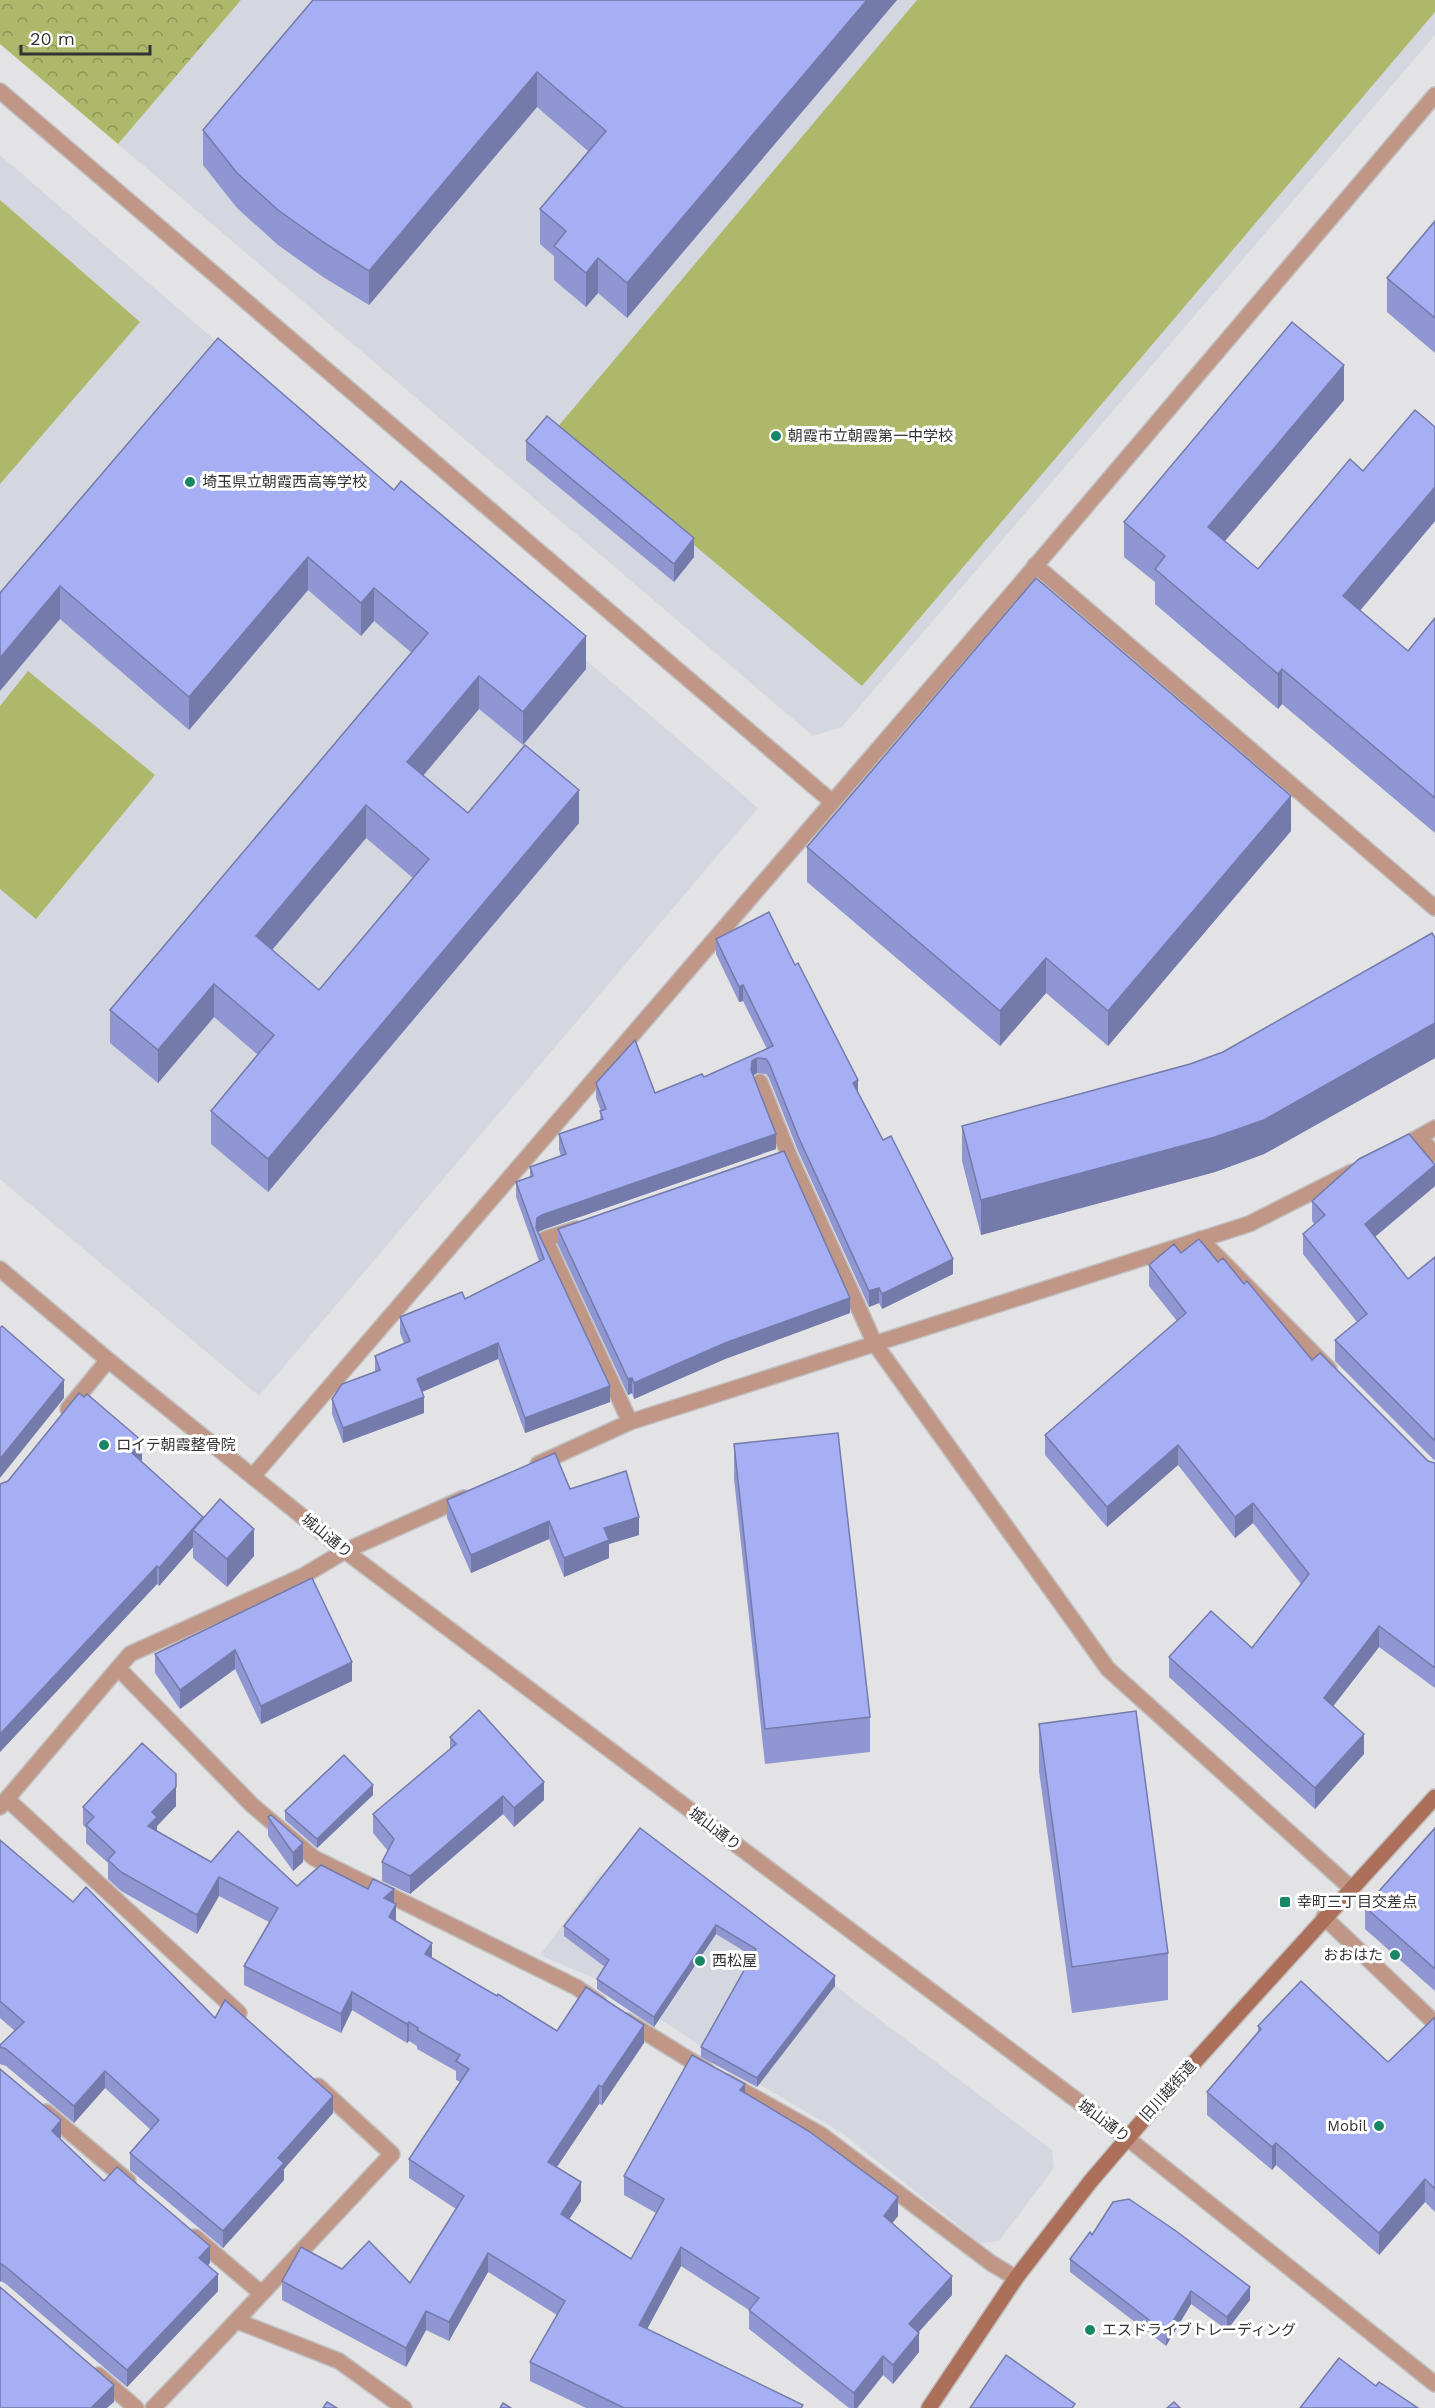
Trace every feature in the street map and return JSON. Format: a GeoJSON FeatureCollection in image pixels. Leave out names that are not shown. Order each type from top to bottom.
{"type":"FeatureCollection","features":[{"type":"Feature","properties":{"kind":"main road","name":"旧川越街道"},"geometry":{"type":"LineString","coordinates":[[929,2408],[1016,2278],[1081,2193],[1127,2138],[1324,1917],[1435,1797]]}},
{"type":"Feature","properties":{"kind":"street"},"geometry":{"type":"LineString","coordinates":[[0,91],[831,801]]}},
{"type":"Feature","properties":{"kind":"street"},"geometry":{"type":"LineString","coordinates":[[253,1476],[1435,95]]}},
{"type":"Feature","properties":{"kind":"street"},"geometry":{"type":"LineString","coordinates":[[1035,565],[1435,908]]}},
{"type":"Feature","properties":{"kind":"street"},"geometry":{"type":"LineString","coordinates":[[760,1082],[783,1157],[875,1344],[1108,1669],[1352,1888]]}},
{"type":"Feature","properties":{"kind":"street"},"geometry":{"type":"LineString","coordinates":[[1388,1154],[1435,1128]]}},
{"type":"Feature","properties":{"kind":"street"},"geometry":{"type":"LineString","coordinates":[[1420,1138],[1435,1154]]}},
{"type":"Feature","properties":{"kind":"street"},"geometry":{"type":"LineString","coordinates":[[525,1470],[630,1422],[1249,1224],[1366,1165]]}},
{"type":"Feature","properties":{"kind":"street"},"geometry":{"type":"LineString","coordinates":[[590,1224],[545,1239],[630,1422]]}},
{"type":"Feature","properties":{"kind":"street"},"geometry":{"type":"LineString","coordinates":[[1200,1239],[1343,1383]]}},
{"type":"Feature","properties":{"kind":"street","name":"城山通り"},"geometry":{"type":"LineString","coordinates":[[0,1269],[108,1360],[345,1551],[1127,2138],[1435,2384]]}},
{"type":"Feature","properties":{"kind":"street"},"geometry":{"type":"LineString","coordinates":[[58,1422],[108,1360]]}},
{"type":"Feature","properties":{"kind":"street"},"geometry":{"type":"LineString","coordinates":[[252,2025],[4,1803],[130,1654],[303,1576],[345,1551],[472,1494]]}},
{"type":"Feature","properties":{"kind":"street"},"geometry":{"type":"LineString","coordinates":[[118,1668],[252,1806],[314,1858],[576,1987],[682,2057],[820,2134],[991,2263],[1016,2278]]}},
{"type":"Feature","properties":{"kind":"street"},"geometry":{"type":"LineString","coordinates":[[1324,1917],[1435,2023]]}},
{"type":"Feature","properties":{"kind":"street"},"geometry":{"type":"LineString","coordinates":[[153,2408],[392,2154],[305,2074]]}},
{"type":"Feature","properties":{"kind":"street"},"geometry":{"type":"LineString","coordinates":[[36,2103],[144,2194]]}},
{"type":"Feature","properties":{"kind":"street"},"geometry":{"type":"LineString","coordinates":[[180,2225],[261,2293]]}},
{"type":"Feature","properties":{"kind":"street"},"geometry":{"type":"LineString","coordinates":[[237,2321],[339,2361],[404,2408]]}},
{"type":"Feature","properties":{"kind":"street"},"geometry":{"type":"LineString","coordinates":[[91,2369],[136,2408]]}},
{"type":"Feature","properties":{"kind":"shaded area","name":"朝霞市立朝霞第一中学校"},"geometry":{"type":"Polygon","coordinates":[[[241,0],[1435,0],[1435,35],[842,727],[813,736],[118,144],[241,0]]]}},
{"type":"Feature","properties":{"kind":"shaded area","name":"埼玉県立朝霞西高等学校"},"geometry":{"type":"Polygon","coordinates":[[[0,155],[758,808],[259,1396],[0,1179],[0,155]]]}},
{"type":"Feature","properties":{"kind":"shaded area"},"geometry":{"type":"Polygon","coordinates":[[[640,1838],[1052,2150],[1054,2168],[999,2241],[980,2243],[842,2133],[759,2084],[603,1982],[540,1955],[597,1878],[640,1838]]]}},
{"type":"Feature","properties":{"kind":"green space"},"geometry":{"type":"Polygon","coordinates":[[[0,0],[241,0],[118,144],[0,44],[0,0]]]}},
{"type":"Feature","properties":{"kind":"green space"},"geometry":{"type":"Polygon","coordinates":[[[917,0],[1435,0],[1435,12],[862,686],[556,429],[917,0]]]}},
{"type":"Feature","properties":{"kind":"green space"},"geometry":{"type":"Polygon","coordinates":[[[0,200],[140,322],[0,484],[0,200]]]}},
{"type":"Feature","properties":{"kind":"green space"},"geometry":{"type":"Polygon","coordinates":[[[28,671],[155,775],[36,919],[0,889],[0,706],[28,671]]]}},
{"type":"Feature","properties":{"kind":"building"},"geometry":{"type":"Polygon","coordinates":[[[313,0],[867,0],[627,283],[598,258],[586,273],[554,246],[566,231],[540,209],[606,131],[537,72],[369,271],[278,210],[237,173],[203,130],[313,0]]]}},
{"type":"Feature","properties":{"kind":"building"},"geometry":{"type":"Polygon","coordinates":[[[1435,221],[1435,318],[1387,278],[1435,221]]]}},
{"type":"Feature","properties":{"kind":"building"},"geometry":{"type":"Polygon","coordinates":[[[1292,322],[1344,365],[1208,527],[1258,569],[1350,459],[1363,471],[1415,410],[1435,427],[1435,487],[1343,596],[1408,651],[1435,618],[1435,798],[1282,669],[1278,674],[1155,569],[1165,556],[1124,522],[1292,322]]]}},
{"type":"Feature","properties":{"kind":"building"},"geometry":{"type":"Polygon","coordinates":[[[218,338],[394,490],[401,481],[586,636],[523,712],[479,676],[407,762],[468,813],[525,745],[579,790],[268,1159],[211,1111],[274,1035],[214,984],[158,1050],[110,1010],[428,633],[374,588],[361,603],[308,557],[189,697],[60,586],[0,658],[0,593],[218,338]],[[366,805],[256,936],[319,990],[429,859],[366,805]]]}},
{"type":"Feature","properties":{"kind":"building"},"geometry":{"type":"Polygon","coordinates":[[[547,416],[694,538],[674,564],[526,441],[547,416]]]}},
{"type":"Feature","properties":{"kind":"building"},"geometry":{"type":"Polygon","coordinates":[[[1036,578],[1291,796],[1108,1011],[1046,958],[1000,1011],[807,847],[1036,578]]]}},
{"type":"Feature","properties":{"kind":"building"},"geometry":{"type":"Polygon","coordinates":[[[769,912],[795,965],[798,963],[858,1080],[853,1083],[883,1140],[891,1136],[953,1259],[882,1294],[879,1288],[869,1291],[798,1136],[769,1063],[766,1059],[757,1058],[752,1061],[751,1070],[776,1134],[537,1218],[536,1228],[610,1386],[525,1418],[498,1343],[417,1379],[424,1397],[343,1428],[332,1399],[342,1384],[380,1370],[375,1356],[410,1341],[400,1317],[462,1292],[465,1299],[544,1259],[516,1182],[533,1176],[530,1167],[566,1154],[559,1134],[603,1119],[600,1111],[606,1109],[596,1083],[635,1040],[655,1093],[702,1074],[704,1077],[773,1046],[743,985],[739,987],[716,939],[769,912]]]}},
{"type":"Feature","properties":{"kind":"building"},"geometry":{"type":"Polygon","coordinates":[[[1432,933],[1435,938],[1435,1023],[1264,1120],[1215,1137],[981,1200],[962,1126],[1190,1064],[1223,1052],[1432,933]]]}},
{"type":"Feature","properties":{"kind":"building"},"geometry":{"type":"Polygon","coordinates":[[[1409,1134],[1435,1165],[1365,1224],[1408,1279],[1435,1257],[1435,1441],[1335,1340],[1367,1314],[1303,1234],[1325,1215],[1312,1201],[1359,1159],[1409,1134]]]}},
{"type":"Feature","properties":{"kind":"building"},"geometry":{"type":"Polygon","coordinates":[[[784,1151],[850,1298],[725,1343],[634,1383],[632,1378],[628,1379],[558,1229],[784,1151]]]}},
{"type":"Feature","properties":{"kind":"building"},"geometry":{"type":"Polygon","coordinates":[[[1199,1239],[1218,1262],[1223,1258],[1244,1284],[1247,1281],[1312,1360],[1320,1353],[1428,1461],[1435,1463],[1435,1668],[1379,1626],[1324,1698],[1364,1734],[1315,1788],[1169,1657],[1211,1611],[1252,1648],[1309,1574],[1253,1503],[1235,1517],[1178,1445],[1107,1507],[1045,1435],[1186,1313],[1149,1265],[1174,1244],[1181,1253],[1199,1239]]]}},
{"type":"Feature","properties":{"kind":"building"},"geometry":{"type":"Polygon","coordinates":[[[2,1326],[64,1380],[0,1459],[0,1328],[2,1326]]]}},
{"type":"Feature","properties":{"kind":"building"},"geometry":{"type":"Polygon","coordinates":[[[79,1393],[84,1397],[87,1394],[142,1441],[132,1453],[203,1517],[159,1568],[157,1566],[0,1734],[0,1484],[8,1481],[79,1393]]]}},
{"type":"Feature","properties":{"kind":"building"},"geometry":{"type":"Polygon","coordinates":[[[838,1433],[870,1717],[765,1729],[734,1444],[838,1433]]]}},
{"type":"Feature","properties":{"kind":"building"},"geometry":{"type":"Polygon","coordinates":[[[555,1453],[570,1489],[626,1471],[639,1517],[604,1528],[609,1540],[564,1558],[549,1521],[471,1555],[447,1500],[555,1453]]]}},
{"type":"Feature","properties":{"kind":"building"},"geometry":{"type":"Polygon","coordinates":[[[220,1499],[254,1529],[227,1559],[193,1530],[220,1499]]]}},
{"type":"Feature","properties":{"kind":"building"},"geometry":{"type":"Polygon","coordinates":[[[312,1578],[352,1662],[261,1706],[235,1650],[180,1690],[155,1654],[312,1578]]]}},
{"type":"Feature","properties":{"kind":"building"},"geometry":{"type":"Polygon","coordinates":[[[479,1710],[544,1782],[514,1808],[503,1796],[410,1876],[382,1862],[394,1839],[373,1814],[456,1744],[450,1737],[479,1710]]]}},
{"type":"Feature","properties":{"kind":"building"},"geometry":{"type":"Polygon","coordinates":[[[1136,1711],[1168,1953],[1072,1967],[1039,1724],[1136,1711]]]}},
{"type":"Feature","properties":{"kind":"building"},"geometry":{"type":"Polygon","coordinates":[[[142,1743],[176,1774],[176,1787],[152,1812],[157,1817],[148,1826],[211,1862],[238,1831],[297,1886],[321,1865],[368,1889],[373,1879],[394,1889],[384,1898],[396,1904],[389,1917],[432,1943],[425,1954],[497,1996],[498,1994],[557,2031],[586,1987],[644,2025],[602,2087],[599,2085],[548,2162],[581,2182],[561,2214],[631,2259],[664,2199],[624,2176],[692,2055],[745,2084],[740,2090],[810,2132],[898,2197],[884,2216],[952,2276],[909,2324],[919,2333],[893,2365],[883,2356],[854,2393],[749,2310],[759,2298],[681,2247],[639,2325],[803,2405],[801,2408],[624,2408],[530,2362],[565,2301],[488,2253],[449,2322],[426,2311],[406,2348],[282,2281],[301,2247],[342,2269],[369,2241],[410,2283],[464,2196],[409,2159],[469,2069],[456,2061],[460,2055],[417,2030],[418,2028],[409,2022],[407,2024],[352,1992],[341,2014],[244,1966],[278,1908],[219,1877],[197,1915],[121,1872],[108,1860],[115,1852],[86,1825],[94,1817],[83,1807],[142,1743]]]}},
{"type":"Feature","properties":{"kind":"building"},"geometry":{"type":"Polygon","coordinates":[[[344,1755],[373,1785],[317,1839],[285,1811],[344,1755]]]}},
{"type":"Feature","properties":{"kind":"building"},"geometry":{"type":"Polygon","coordinates":[[[271,1815],[303,1843],[293,1853],[268,1817],[271,1815]]]}},
{"type":"Feature","properties":{"kind":"building","name":"西松屋"},"geometry":{"type":"Polygon","coordinates":[[[640,1828],[835,1976],[757,2078],[701,2047],[756,1949],[716,1925],[654,2017],[597,1979],[609,1960],[564,1926],[640,1828]]]}},
{"type":"Feature","properties":{"kind":"building"},"geometry":{"type":"Polygon","coordinates":[[[1435,1828],[1435,1969],[1365,1907],[1435,1828]]]}},
{"type":"Feature","properties":{"kind":"building"},"geometry":{"type":"Polygon","coordinates":[[[0,1840],[73,1902],[86,1887],[215,2018],[225,2000],[333,2096],[278,2158],[284,2163],[223,2231],[130,2153],[159,2120],[105,2071],[74,2106],[6,2049],[0,2047],[24,2022],[0,2001],[0,1840]]]}},
{"type":"Feature","properties":{"kind":"building"},"geometry":{"type":"Polygon","coordinates":[[[1301,1981],[1388,2062],[1435,2017],[1435,2189],[1425,2179],[1379,2233],[1276,2143],[1272,2147],[1207,2092],[1261,2029],[1258,2026],[1301,1981]]]}},
{"type":"Feature","properties":{"kind":"building"},"geometry":{"type":"Polygon","coordinates":[[[0,2069],[61,2120],[52,2131],[104,2181],[117,2167],[210,2246],[199,2258],[218,2274],[127,2370],[6,2267],[0,2265],[0,2069]]]}},
{"type":"Feature","properties":{"kind":"building"},"geometry":{"type":"Polygon","coordinates":[[[1129,2199],[1250,2287],[1227,2317],[1191,2291],[1166,2333],[1070,2259],[1090,2232],[1092,2235],[1113,2202],[1129,2199]]]}},
{"type":"Feature","properties":{"kind":"building"},"geometry":{"type":"Polygon","coordinates":[[[0,2287],[114,2385],[91,2408],[0,2408],[0,2287]]]}},
{"type":"Feature","properties":{"kind":"building"},"geometry":{"type":"Polygon","coordinates":[[[1006,2355],[1075,2404],[1072,2408],[970,2408],[1006,2355]]]}},
{"type":"Feature","properties":{"kind":"building"},"geometry":{"type":"Polygon","coordinates":[[[1339,2358],[1376,2386],[1379,2382],[1418,2408],[1300,2408],[1339,2358]]]}},
{"type":"Feature","properties":{"kind":"building"},"geometry":{"type":"Polygon","coordinates":[[[327,2402],[337,2408],[323,2408],[327,2402]]]}},
{"type":"Feature","properties":{"kind":"building"},"geometry":{"type":"Polygon","coordinates":[[[1174,2402],[1180,2408],[1167,2408],[1174,2402]]]}},
{"type":"Feature","properties":{"kind":"building"},"geometry":{"type":"Polygon","coordinates":[[[503,2403],[511,2408],[500,2408],[503,2403]]]}},
{"type":"Feature","properties":{"kind":"place","name":"朝霞市立朝霞第一中学校"},"geometry":{"type":"Point","coordinates":[776,436]}},
{"type":"Feature","properties":{"kind":"place","name":"埼玉県立朝霞西高等学校"},"geometry":{"type":"Point","coordinates":[190,482]}},
{"type":"Feature","properties":{"kind":"place","name":"ロイテ朝霞整骨院"},"geometry":{"type":"Point","coordinates":[104,1445]}},
{"type":"Feature","properties":{"kind":"place","name":"幸町三丁目交差点"},"geometry":{"type":"Point","coordinates":[1285,1902]}},
{"type":"Feature","properties":{"kind":"place","name":"おおはた"},"geometry":{"type":"Point","coordinates":[1395,1955]}},
{"type":"Feature","properties":{"kind":"place","name":"西松屋"},"geometry":{"type":"Point","coordinates":[700,1961]}},
{"type":"Feature","properties":{"kind":"place","name":"Mobil"},"geometry":{"type":"Point","coordinates":[1379,2126]}},
{"type":"Feature","properties":{"kind":"place","name":"エスドライブトレーディング"},"geometry":{"type":"Point","coordinates":[1090,2330]}}]}
